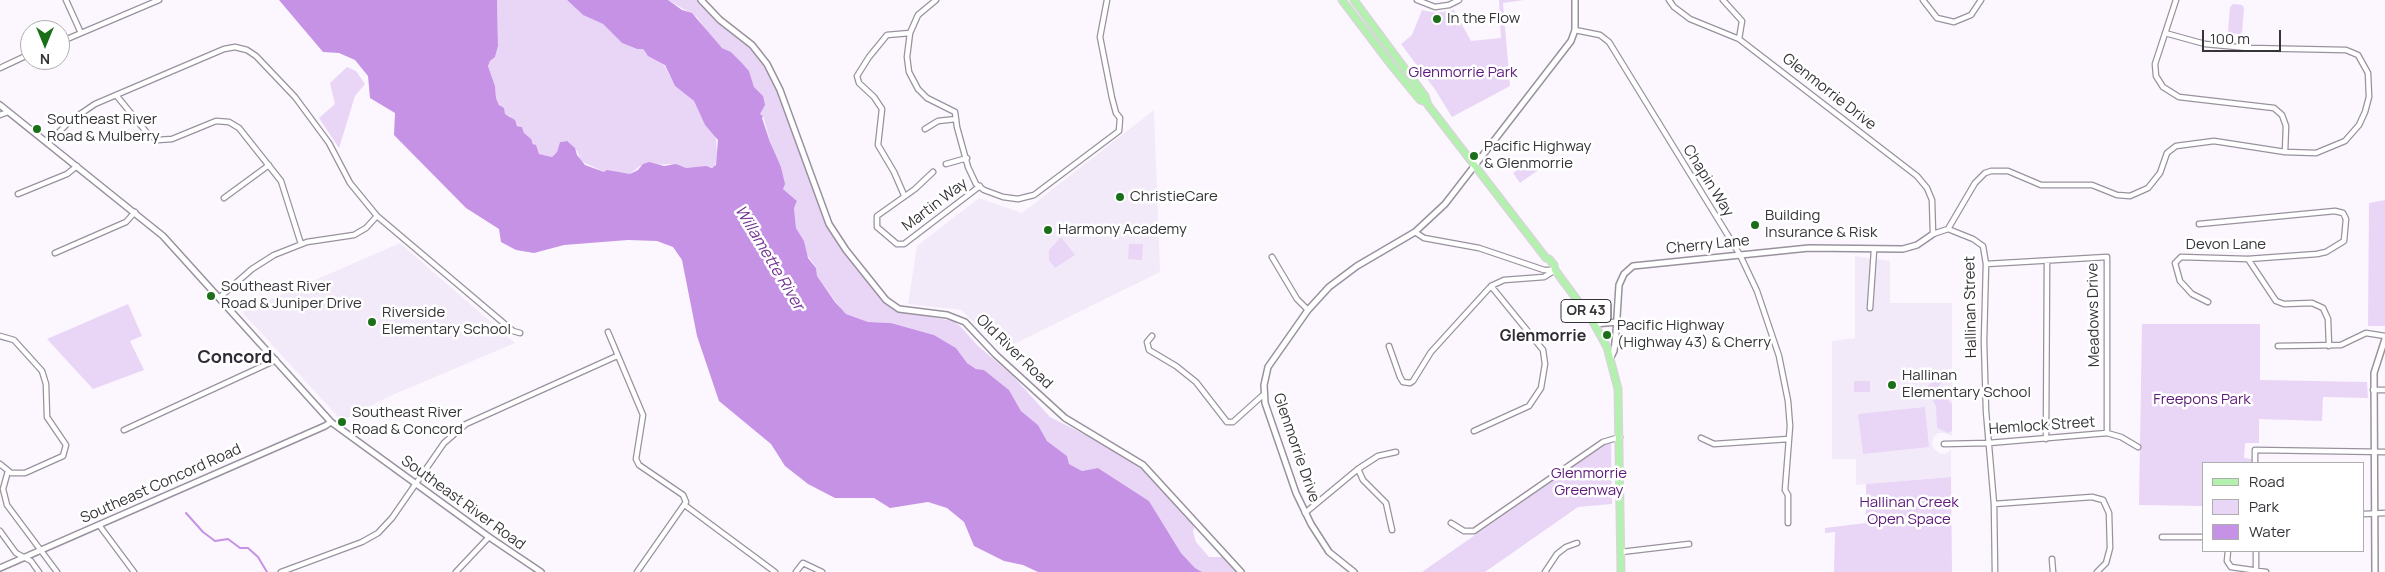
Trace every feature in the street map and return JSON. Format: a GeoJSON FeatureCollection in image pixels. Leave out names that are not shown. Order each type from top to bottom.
{"type":"FeatureCollection","features":[{"type":"Feature","properties":{"kind":"main road","name":"OR 43"},"geometry":{"type":"LineString","coordinates":[[1342,0],[1392,66],[1420,100],[1426,102],[1546,258],[1545,262],[1550,268],[1555,270],[1595,324],[1611,357],[1618,390],[1621,572]]}},
{"type":"Feature","properties":{"kind":"main road","name":"OR 43"},"geometry":{"type":"LineString","coordinates":[[1354,0],[1426,96],[1426,102]]}},
{"type":"Feature","properties":{"kind":"street"},"geometry":{"type":"LineString","coordinates":[[66,0],[81,33]]}},
{"type":"Feature","properties":{"kind":"street"},"geometry":{"type":"LineString","coordinates":[[70,38],[158,0]]}},
{"type":"Feature","properties":{"kind":"street","name":"Old River Road"},"geometry":{"type":"LineString","coordinates":[[701,0],[720,20],[752,46],[766,64],[782,96],[829,224],[881,295],[899,308],[947,315],[965,322],[996,355],[1065,418],[1143,465],[1241,572]]}},
{"type":"Feature","properties":{"kind":"street"},"geometry":{"type":"LineString","coordinates":[[936,0],[918,15],[910,33],[907,57],[909,72],[918,89],[927,98],[955,112],[972,177],[980,186],[1003,197],[1026,198],[1039,191],[1119,131],[1120,118],[1116,113],[1112,98],[1100,37],[1107,0]]}},
{"type":"Feature","properties":{"kind":"street"},"geometry":{"type":"LineString","coordinates":[[1417,0],[1435,7],[1449,6],[1459,0]]}},
{"type":"Feature","properties":{"kind":"street","name":"Glenmorrie Drive"},"geometry":{"type":"LineString","coordinates":[[1354,572],[1329,552],[1305,513],[1290,478],[1264,396],[1264,382],[1269,364],[1308,310],[1344,275],[1415,232],[1445,204],[1567,47],[1575,30],[1575,0]]}},
{"type":"Feature","properties":{"kind":"street","name":"Glenmorrie Drive"},"geometry":{"type":"LineString","coordinates":[[1669,0],[1674,7],[1690,19],[1739,38],[1917,176],[1927,188],[1932,200],[1933,234]]}},
{"type":"Feature","properties":{"kind":"street"},"geometry":{"type":"LineString","coordinates":[[1723,0],[1742,21],[1739,38]]}},
{"type":"Feature","properties":{"kind":"street"},"geometry":{"type":"LineString","coordinates":[[1923,0],[1937,18],[1954,22],[1971,14],[1981,0]]}},
{"type":"Feature","properties":{"kind":"street"},"geometry":{"type":"LineString","coordinates":[[2176,0],[2156,58],[2155,70],[2166,91],[2189,99],[2274,108],[2282,115],[2286,126],[2285,152]]}},
{"type":"Feature","properties":{"kind":"street","name":"Chapin Way"},"geometry":{"type":"LineString","coordinates":[[1575,30],[1600,35],[1609,42],[1740,255],[1762,303],[1779,356],[1788,401],[1789,438],[1785,490],[1788,494],[1788,523]]}},
{"type":"Feature","properties":{"kind":"street"},"geometry":{"type":"LineString","coordinates":[[904,195],[894,172],[878,145],[882,109],[874,97],[859,83],[857,76],[869,57],[887,35],[910,33]]}},
{"type":"Feature","properties":{"kind":"street"},"geometry":{"type":"LineString","coordinates":[[1933,234],[1948,230],[1975,183],[1991,171],[2008,171],[2041,185],[2092,186],[2125,196],[2137,194],[2148,188],[2160,173],[2167,153],[2182,144],[2203,141],[2228,142],[2285,152],[2316,153],[2325,151],[2345,141],[2353,133],[2365,112],[2369,97],[2368,73],[2358,55],[2346,50],[2248,48],[2205,44],[2165,33]]}},
{"type":"Feature","properties":{"kind":"street"},"geometry":{"type":"LineString","coordinates":[[48,143],[78,114],[116,95],[224,49],[235,47],[247,50],[256,56],[295,96],[329,143],[350,183],[377,216],[512,331],[520,333]]}},
{"type":"Feature","properties":{"kind":"street"},"geometry":{"type":"LineString","coordinates":[[0,68],[20,59]]}},
{"type":"Feature","properties":{"kind":"street"},"geometry":{"type":"LineString","coordinates":[[116,95],[139,125],[153,138],[167,140],[209,122],[222,121],[239,128],[269,165],[286,190],[300,244]]}},
{"type":"Feature","properties":{"kind":"street","name":"Southeast River Road"},"geometry":{"type":"LineString","coordinates":[[0,105],[135,212],[175,248],[331,422],[489,537],[541,572]]}},
{"type":"Feature","properties":{"kind":"street"},"geometry":{"type":"LineString","coordinates":[[0,115],[8,112]]}},
{"type":"Feature","properties":{"kind":"street"},"geometry":{"type":"LineString","coordinates":[[925,129],[938,121],[956,119]]}},
{"type":"Feature","properties":{"kind":"street"},"geometry":{"type":"LineString","coordinates":[[946,164],[967,158]]}},
{"type":"Feature","properties":{"kind":"street"},"geometry":{"type":"LineString","coordinates":[[224,198],[269,165]]}},
{"type":"Feature","properties":{"kind":"street"},"geometry":{"type":"LineString","coordinates":[[18,194],[67,174],[77,166]]}},
{"type":"Feature","properties":{"kind":"street","name":"Martin Way"},"geometry":{"type":"LineString","coordinates":[[933,172],[922,183],[880,211],[875,221],[877,227],[886,237],[901,245],[980,186]]}},
{"type":"Feature","properties":{"kind":"street"},"geometry":{"type":"LineString","coordinates":[[55,253],[126,222],[135,212]]}},
{"type":"Feature","properties":{"kind":"street","name":"Devon Lane"},"geometry":{"type":"LineString","coordinates":[[2198,224],[2340,212],[2346,219],[2346,236],[2344,241],[2334,248],[2317,254],[2248,259],[2184,256],[2177,259],[2175,269],[2180,281],[2192,294],[2208,302]]}},
{"type":"Feature","properties":{"kind":"street"},"geometry":{"type":"LineString","coordinates":[[220,297],[267,259],[300,244],[349,237],[362,231],[377,216]]}},
{"type":"Feature","properties":{"kind":"street","name":"Hallinan Street"},"geometry":{"type":"LineString","coordinates":[[1948,230],[1978,242],[1984,251],[1986,264],[1984,341],[1994,504],[1995,572]]}},
{"type":"Feature","properties":{"kind":"street"},"geometry":{"type":"LineString","coordinates":[[1415,232],[1424,238],[1479,248],[1541,269],[1555,270]]}},
{"type":"Feature","properties":{"kind":"street","name":"Cherry Lane"},"geometry":{"type":"LineString","coordinates":[[1611,357],[1614,351],[1621,279],[1633,266],[1816,247],[1874,250],[1909,248],[1933,234]]}},
{"type":"Feature","properties":{"kind":"street"},"geometry":{"type":"LineString","coordinates":[[1870,308],[1874,250]]}},
{"type":"Feature","properties":{"kind":"street","name":"Meadows Drive"},"geometry":{"type":"LineString","coordinates":[[1986,264],[2107,257],[2107,433]]}},
{"type":"Feature","properties":{"kind":"street"},"geometry":{"type":"LineString","coordinates":[[1272,258],[1297,299],[1308,310]]}},
{"type":"Feature","properties":{"kind":"street"},"geometry":{"type":"LineString","coordinates":[[2248,259],[2276,301],[2284,304],[2312,303],[2323,308],[2328,319],[2329,346]]}},
{"type":"Feature","properties":{"kind":"street"},"geometry":{"type":"LineString","coordinates":[[2046,438],[2047,260]]}},
{"type":"Feature","properties":{"kind":"street"},"geometry":{"type":"LineString","coordinates":[[1389,346],[1403,382],[1413,381],[1431,352],[1491,286],[1504,280],[1544,277],[1555,270]]}},
{"type":"Feature","properties":{"kind":"street"},"geometry":{"type":"LineString","coordinates":[[1474,431],[1529,406],[1541,388],[1545,364],[1542,350],[1491,286]]}},
{"type":"Feature","properties":{"kind":"street"},"geometry":{"type":"LineString","coordinates":[[1595,324],[1617,322]]}},
{"type":"Feature","properties":{"kind":"street"},"geometry":{"type":"LineString","coordinates":[[608,332],[643,415],[636,459],[639,465],[683,495],[686,506],[775,572]]}},
{"type":"Feature","properties":{"kind":"street"},"geometry":{"type":"LineString","coordinates":[[2278,346],[2329,346],[2348,343],[2366,332],[2385,337],[2376,365],[2373,390],[2376,452],[2374,572]]}},
{"type":"Feature","properties":{"kind":"street"},"geometry":{"type":"LineString","coordinates":[[0,336],[14,340],[42,371],[46,384],[47,417],[66,445],[63,456],[25,473],[15,474],[0,464]]}},
{"type":"Feature","properties":{"kind":"street"},"geometry":{"type":"LineString","coordinates":[[1152,336],[1147,342],[1149,350],[1176,366],[1196,382],[1227,422],[1233,422],[1264,396]]}},
{"type":"Feature","properties":{"kind":"street"},"geometry":{"type":"LineString","coordinates":[[281,572],[362,542],[378,533],[444,443],[466,424],[617,356]]}},
{"type":"Feature","properties":{"kind":"street"},"geometry":{"type":"LineString","coordinates":[[124,430],[276,360]]}},
{"type":"Feature","properties":{"kind":"street"},"geometry":{"type":"LineString","coordinates":[[2373,390],[2385,390]]}},
{"type":"Feature","properties":{"kind":"street","name":"Southeast Concord Road"},"geometry":{"type":"LineString","coordinates":[[0,568],[331,422]]}},
{"type":"Feature","properties":{"kind":"street","name":"Hemlock Street"},"geometry":{"type":"LineString","coordinates":[[1944,444],[1989,443],[2107,433],[2121,437],[2138,447]]}},
{"type":"Feature","properties":{"kind":"street"},"geometry":{"type":"LineString","coordinates":[[1450,523],[1464,531],[1474,531],[1603,442],[1620,436]]}},
{"type":"Feature","properties":{"kind":"street"},"geometry":{"type":"LineString","coordinates":[[1701,438],[1714,444],[1789,438]]}},
{"type":"Feature","properties":{"kind":"street"},"geometry":{"type":"LineString","coordinates":[[2255,462],[2255,450],[2385,452]]}},
{"type":"Feature","properties":{"kind":"street"},"geometry":{"type":"LineString","coordinates":[[1305,513],[1358,469],[1378,456],[1396,452]]}},
{"type":"Feature","properties":{"kind":"street"},"geometry":{"type":"LineString","coordinates":[[1358,469],[1363,480],[1386,503],[1392,530]]}},
{"type":"Feature","properties":{"kind":"street"},"geometry":{"type":"LineString","coordinates":[[8,471],[3,489],[4,498],[10,511],[57,572]]}},
{"type":"Feature","properties":{"kind":"street"},"geometry":{"type":"LineString","coordinates":[[1994,504],[2092,497],[2103,500],[2109,513],[2110,548],[2106,563],[2097,572]]}},
{"type":"Feature","properties":{"kind":"street"},"geometry":{"type":"LineString","coordinates":[[637,572],[686,506]]}},
{"type":"Feature","properties":{"kind":"street"},"geometry":{"type":"LineString","coordinates":[[2365,514],[2385,513]]}},
{"type":"Feature","properties":{"kind":"street"},"geometry":{"type":"LineString","coordinates":[[99,525],[134,572]]}},
{"type":"Feature","properties":{"kind":"street"},"geometry":{"type":"LineString","coordinates":[[0,532],[16,553],[31,561],[39,572]]}},
{"type":"Feature","properties":{"kind":"street"},"geometry":{"type":"LineString","coordinates":[[456,572],[489,537]]}},
{"type":"Feature","properties":{"kind":"street"},"geometry":{"type":"LineString","coordinates":[[2162,537],[2202,537]]}},
{"type":"Feature","properties":{"kind":"street"},"geometry":{"type":"LineString","coordinates":[[1545,572],[1557,554],[1566,547],[1577,543]]}},
{"type":"Feature","properties":{"kind":"street"},"geometry":{"type":"LineString","coordinates":[[1621,552],[1689,544]]}},
{"type":"Feature","properties":{"kind":"street"},"geometry":{"type":"LineString","coordinates":[[2228,552],[2228,561],[2231,567],[2266,572]]}},
{"type":"Feature","properties":{"kind":"street"},"geometry":{"type":"LineString","coordinates":[[2256,552],[2256,571]]}},
{"type":"Feature","properties":{"kind":"street"},"geometry":{"type":"LineString","coordinates":[[2052,560],[2053,572]]}},
{"type":"Feature","properties":{"kind":"street"},"geometry":{"type":"LineString","coordinates":[[796,572],[803,563],[822,572]]}},
{"type":"Feature","properties":{"kind":"shaded area","name":"Harmony Academy"},"geometry":{"type":"Polygon","coordinates":[[[1154,110],[1160,272],[1002,350],[961,310],[908,304],[917,246],[979,198],[1022,213],[1154,110]]]}},
{"type":"Feature","properties":{"kind":"shaded area","name":"Riverside Elementary School"},"geometry":{"type":"Polygon","coordinates":[[[400,243],[515,343],[388,397],[342,421],[242,312],[400,243]]]}},
{"type":"Feature","properties":{"kind":"shaded area","name":"Hallinan Elementary School"},"geometry":{"type":"Polygon","coordinates":[[[1855,256],[1890,261],[1890,303],[1952,303],[1952,436],[1938,433],[1932,443],[1934,449],[1939,453],[1945,454],[1951,450],[1951,477],[1856,485],[1856,459],[1832,459],[1832,341],[1855,338],[1855,256]]]}},
{"type":"Feature","properties":{"kind":"green space"},"geometry":{"type":"Polygon","coordinates":[[[497,0],[567,0],[583,15],[603,24],[622,43],[637,49],[643,49],[646,54],[663,63],[675,86],[694,101],[705,125],[716,136],[717,156],[715,167],[686,168],[669,164],[640,166],[630,174],[604,172],[581,161],[577,151],[564,141],[560,142],[557,152],[552,157],[539,154],[535,145],[524,133],[522,127],[517,125],[510,116],[504,114],[496,98],[495,86],[488,66],[495,57],[498,46],[497,0]]]}},
{"type":"Feature","properties":{"kind":"green space"},"geometry":{"type":"Polygon","coordinates":[[[668,0],[697,0],[759,57],[777,89],[819,204],[852,261],[885,303],[902,312],[953,321],[961,327],[977,345],[1013,376],[1050,417],[1109,447],[1149,474],[1177,504],[1185,517],[1195,523],[1193,532],[1196,542],[1209,557],[1225,557],[1236,572],[1202,572],[1195,568],[1181,553],[1149,501],[1098,468],[1082,471],[1069,464],[1067,456],[1047,441],[1038,425],[1021,411],[1009,390],[984,370],[976,369],[967,363],[956,348],[934,335],[891,323],[868,322],[846,314],[841,309],[817,276],[816,267],[807,255],[804,241],[796,228],[794,208],[797,201],[783,189],[784,181],[781,167],[774,155],[763,116],[760,114],[764,101],[754,87],[749,71],[731,52],[722,48],[712,38],[697,17],[668,0]]]}},
{"type":"Feature","properties":{"kind":"green space","name":"Glenmorrie Park"},"geometry":{"type":"Polygon","coordinates":[[[1499,0],[1524,0],[1503,3],[1510,86],[1452,117],[1434,88],[1401,44],[1412,35],[1422,10],[1436,13],[1454,10],[1471,41],[1501,38],[1499,0]]]}},
{"type":"Feature","properties":{"kind":"green space"},"geometry":{"type":"Polygon","coordinates":[[[2233,4],[2242,5],[2244,8],[2242,32],[2240,34],[2228,31],[2230,7],[2233,4]]]}},
{"type":"Feature","properties":{"kind":"green space"},"geometry":{"type":"Polygon","coordinates":[[[347,67],[356,71],[365,84],[355,96],[339,148],[319,118],[335,104],[330,83],[347,67]]]}},
{"type":"Feature","properties":{"kind":"green space"},"geometry":{"type":"Polygon","coordinates":[[[1534,158],[1541,168],[1520,183],[1513,173],[1534,158]]]}},
{"type":"Feature","properties":{"kind":"green space"},"geometry":{"type":"Polygon","coordinates":[[[2385,200],[2385,326],[2368,326],[2369,203],[2385,200]]]}},
{"type":"Feature","properties":{"kind":"green space"},"geometry":{"type":"Polygon","coordinates":[[[1061,237],[1075,255],[1055,268],[1049,260],[1049,250],[1061,237]]]}},
{"type":"Feature","properties":{"kind":"green space"},"geometry":{"type":"Polygon","coordinates":[[[1129,244],[1143,244],[1142,260],[1128,259],[1129,244]]]}},
{"type":"Feature","properties":{"kind":"green space"},"geometry":{"type":"Polygon","coordinates":[[[128,304],[142,336],[130,341],[144,370],[93,389],[47,339],[128,304]]]}},
{"type":"Feature","properties":{"kind":"green space","name":"Freepons Park"},"geometry":{"type":"Polygon","coordinates":[[[2142,324],[2260,324],[2260,380],[2367,382],[2368,398],[2323,397],[2322,421],[2259,419],[2259,443],[2245,443],[2244,458],[2252,459],[2252,462],[2202,462],[2202,506],[2139,505],[2142,324]]]}},
{"type":"Feature","properties":{"kind":"green space"},"geometry":{"type":"Polygon","coordinates":[[[1939,375],[1944,379],[1938,387],[1938,391],[1952,404],[1952,431],[1948,433],[1937,428],[1936,406],[1928,392],[1928,386],[1939,375]]]}},
{"type":"Feature","properties":{"kind":"green space"},"geometry":{"type":"Polygon","coordinates":[[[1854,381],[1870,381],[1870,392],[1854,392],[1854,381]]]}},
{"type":"Feature","properties":{"kind":"green space"},"geometry":{"type":"Polygon","coordinates":[[[1925,407],[1929,447],[1863,454],[1858,414],[1925,407]]]}},
{"type":"Feature","properties":{"kind":"green space","name":"Glenmorrie Greenway"},"geometry":{"type":"Polygon","coordinates":[[[1611,440],[1612,504],[1578,507],[1485,572],[1422,572],[1611,440]]]}},
{"type":"Feature","properties":{"kind":"green space","name":"Hallinan Creek Open Space"},"geometry":{"type":"Polygon","coordinates":[[[1951,477],[1952,572],[1834,572],[1835,532],[1825,533],[1825,528],[1866,523],[1866,484],[1951,477]]]}},
{"type":"Feature","properties":{"kind":"water","name":"Willamette River"},"geometry":{"type":"Polygon","coordinates":[[[279,0],[497,0],[498,46],[495,57],[488,66],[495,86],[496,98],[499,105],[504,108],[505,114],[515,120],[517,126],[522,127],[524,133],[536,145],[539,154],[552,157],[557,152],[560,142],[567,141],[575,148],[577,155],[585,165],[604,172],[607,170],[630,174],[638,170],[643,164],[649,162],[664,166],[676,164],[686,168],[706,166],[712,168],[716,165],[718,140],[705,125],[694,101],[675,86],[665,65],[648,56],[643,49],[637,49],[622,43],[603,24],[583,15],[567,0],[668,0],[682,10],[692,13],[722,48],[731,52],[749,71],[754,87],[763,96],[765,105],[760,114],[763,116],[770,142],[781,167],[785,184],[783,189],[797,201],[794,208],[796,228],[804,241],[808,258],[816,268],[817,276],[835,302],[846,314],[868,322],[891,323],[934,335],[956,348],[967,363],[976,369],[984,370],[1009,390],[1021,411],[1038,425],[1047,441],[1067,456],[1069,464],[1082,471],[1098,468],[1149,501],[1181,553],[1195,568],[1202,572],[1038,572],[1023,565],[1004,561],[974,546],[964,522],[947,508],[928,502],[890,508],[874,498],[835,498],[808,484],[785,466],[771,444],[719,401],[697,336],[682,260],[673,247],[657,241],[628,240],[564,245],[534,253],[516,250],[501,242],[499,229],[466,208],[394,135],[395,113],[370,98],[368,76],[355,60],[339,53],[323,52],[279,0]]]}},
{"type":"Feature","properties":{"kind":"waterway"},"geometry":{"type":"LineString","coordinates":[[186,513],[203,532],[215,541],[228,539],[240,548],[248,548],[258,557],[267,572]]}},
{"type":"Feature","properties":{"kind":"place","name":"In the Flow"},"geometry":{"type":"Point","coordinates":[1437,19]}},
{"type":"Feature","properties":{"kind":"place","name":"Southeast River Road & Mulberry"},"geometry":{"type":"Point","coordinates":[37,129]}},
{"type":"Feature","properties":{"kind":"place","name":"Pacific Highway & Glenmorrie"},"geometry":{"type":"Point","coordinates":[1474,156]}},
{"type":"Feature","properties":{"kind":"place","name":"ChristieCare"},"geometry":{"type":"Point","coordinates":[1120,197]}},
{"type":"Feature","properties":{"kind":"place","name":"Building Insurance & Risk"},"geometry":{"type":"Point","coordinates":[1755,225]}},
{"type":"Feature","properties":{"kind":"place","name":"Harmony Academy"},"geometry":{"type":"Point","coordinates":[1048,230]}},
{"type":"Feature","properties":{"kind":"place","name":"Southeast River Road & Juniper Drive"},"geometry":{"type":"Point","coordinates":[211,296]}},
{"type":"Feature","properties":{"kind":"place","name":"Riverside Elementary School"},"geometry":{"type":"Point","coordinates":[372,322]}},
{"type":"Feature","properties":{"kind":"place","name":"Pacific Highway (Highway 43) & Cherry"},"geometry":{"type":"Point","coordinates":[1607,335]}},
{"type":"Feature","properties":{"kind":"place","name":"Hallinan Elementary School"},"geometry":{"type":"Point","coordinates":[1892,385]}},
{"type":"Feature","properties":{"kind":"place","name":"Southeast River Road & Concord"},"geometry":{"type":"Point","coordinates":[342,422]}},
{"type":"Feature","properties":{"kind":"district","name":"Glenmorrie"},"geometry":{"type":"Point","coordinates":[1543,337]}},
{"type":"Feature","properties":{"kind":"district","name":"Concord"},"geometry":{"type":"Point","coordinates":[235,358]}}]}
